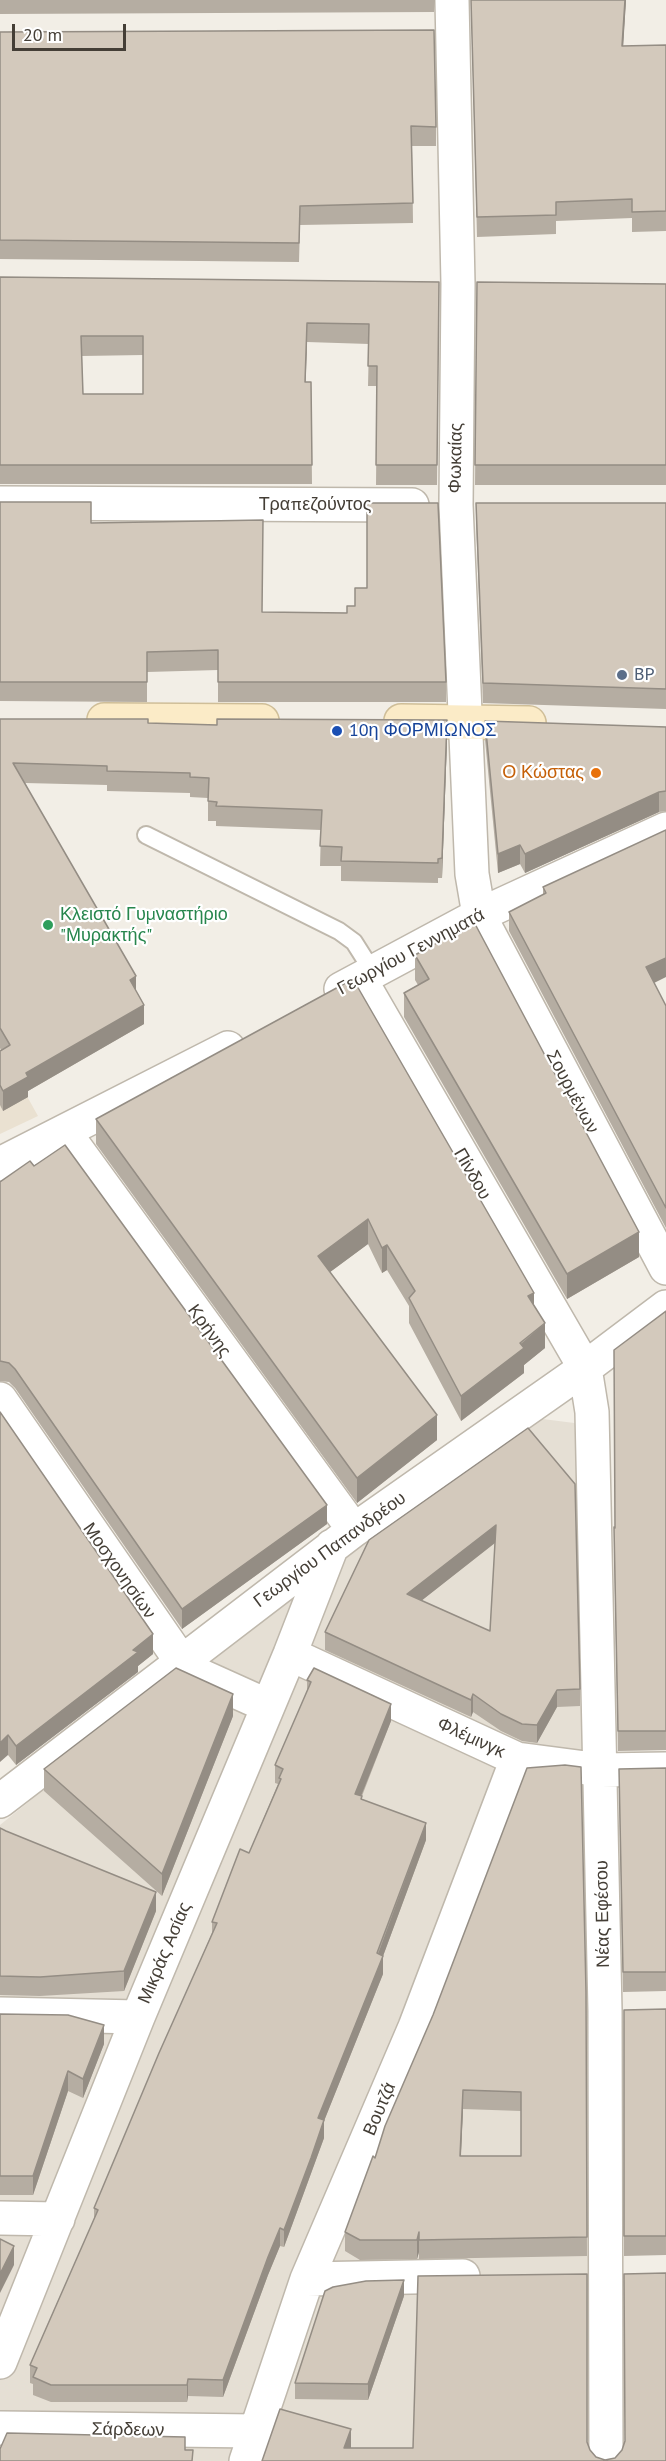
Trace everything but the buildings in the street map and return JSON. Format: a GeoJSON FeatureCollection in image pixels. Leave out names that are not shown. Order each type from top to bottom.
{"type":"FeatureCollection","features":[{"type":"Feature","properties":{"kind":"street","name":"Φωκαίας"},"geometry":{"type":"LineString","coordinates":[[444,20],[446,284],[472,874],[479,915]]}},
{"type":"Feature","properties":{"kind":"street"},"geometry":{"type":"LineString","coordinates":[[446,284],[492,285]]}},
{"type":"Feature","properties":{"kind":"street","name":"Τραπεζούντος"},"geometry":{"type":"LineString","coordinates":[[0,503],[491,505]]}},
{"type":"Feature","properties":{"kind":"street"},"geometry":{"type":"LineString","coordinates":[[72,720],[295,721]]}},
{"type":"Feature","properties":{"kind":"street"},"geometry":{"type":"LineString","coordinates":[[373,721],[561,724]]}},
{"type":"Feature","properties":{"kind":"street","name":"Γεωργίου Γεννηματά"},"geometry":{"type":"LineString","coordinates":[[318,1001],[479,915],[666,830]]}},
{"type":"Feature","properties":{"kind":"street","name":"Σουρμένων"},"geometry":{"type":"LineString","coordinates":[[479,915],[666,1268]]}},
{"type":"Feature","properties":{"kind":"street","name":"Πίνδου"},"geometry":{"type":"LineString","coordinates":[[366,976],[585,1368]]}},
{"type":"Feature","properties":{"kind":"street"},"geometry":{"type":"LineString","coordinates":[[0,1164],[65,1133],[255,1034]]}},
{"type":"Feature","properties":{"kind":"street","name":"Κρήνης"},"geometry":{"type":"LineString","coordinates":[[65,1133],[343,1538]]}},
{"type":"Feature","properties":{"kind":"street","name":"Γεωργίου Παπανδρέου"},"geometry":{"type":"LineString","coordinates":[[4,1789],[181,1661],[343,1538],[585,1368],[666,1307]]}},
{"type":"Feature","properties":{"kind":"street","name":"Νέας Εφέσου"},"geometry":{"type":"LineString","coordinates":[[585,1368],[592,1412],[601,1770],[620,2011],[621,2274],[606,2461]]}},
{"type":"Feature","properties":{"kind":"street","name":"Μοσχονησίων"},"geometry":{"type":"LineString","coordinates":[[0,1399],[181,1661],[197,1674],[268,1706]]}},
{"type":"Feature","properties":{"kind":"street","name":"Μικράς Ασίας"},"geometry":{"type":"LineString","coordinates":[[0,2362],[138,2017],[290,1654],[343,1538]]}},
{"type":"Feature","properties":{"kind":"street","name":"Φλέμινγκ"},"geometry":{"type":"LineString","coordinates":[[290,1654],[517,1759],[601,1770],[666,1769]]}},
{"type":"Feature","properties":{"kind":"street","name":"Βουτζά"},"geometry":{"type":"LineString","coordinates":[[251,2446],[307,2279],[415,2027],[517,1759]]}},
{"type":"Feature","properties":{"kind":"street"},"geometry":{"type":"LineString","coordinates":[[0,2014],[138,2017]]}},
{"type":"Feature","properties":{"kind":"street"},"geometry":{"type":"LineString","coordinates":[[0,2217],[58,2219]]}},
{"type":"Feature","properties":{"kind":"street"},"geometry":{"type":"LineString","coordinates":[[570,2275],[621,2274]]}},
{"type":"Feature","properties":{"kind":"street"},"geometry":{"type":"LineString","coordinates":[[307,2279],[498,2276]]}},
{"type":"Feature","properties":{"kind":"street","name":"Σάρδεων"},"geometry":{"type":"LineString","coordinates":[[0,2428],[251,2446]]}},
{"type":"Feature","properties":{"kind":"lane"},"geometry":{"type":"LineString","coordinates":[[146,835],[339,931],[354,942],[366,976]]}},
{"type":"Feature","properties":{"kind":"shaded area"},"geometry":{"type":"Polygon","coordinates":[[[0,1048],[38,1116],[0,1134],[0,1048]]]}},
{"type":"Feature","properties":{"kind":"shaded area"},"geometry":{"type":"Polygon","coordinates":[[[527,1417],[582,1424],[593,2461],[0,2461],[0,1825],[210,1655],[527,1417]]]}},
{"type":"Feature","properties":{"kind":"place","name":"BP"},"geometry":{"type":"Point","coordinates":[622,675]}},
{"type":"Feature","properties":{"kind":"place","name":"10η ΦΟΡΜΙΩΝΟΣ"},"geometry":{"type":"Point","coordinates":[337,731]}},
{"type":"Feature","properties":{"kind":"place","name":"Ο Κώστας"},"geometry":{"type":"Point","coordinates":[596,773]}},
{"type":"Feature","properties":{"kind":"place","name":"Κλειστό Γυμναστήριο \"Μυρακτής\""},"geometry":{"type":"Point","coordinates":[48,925]}}]}
